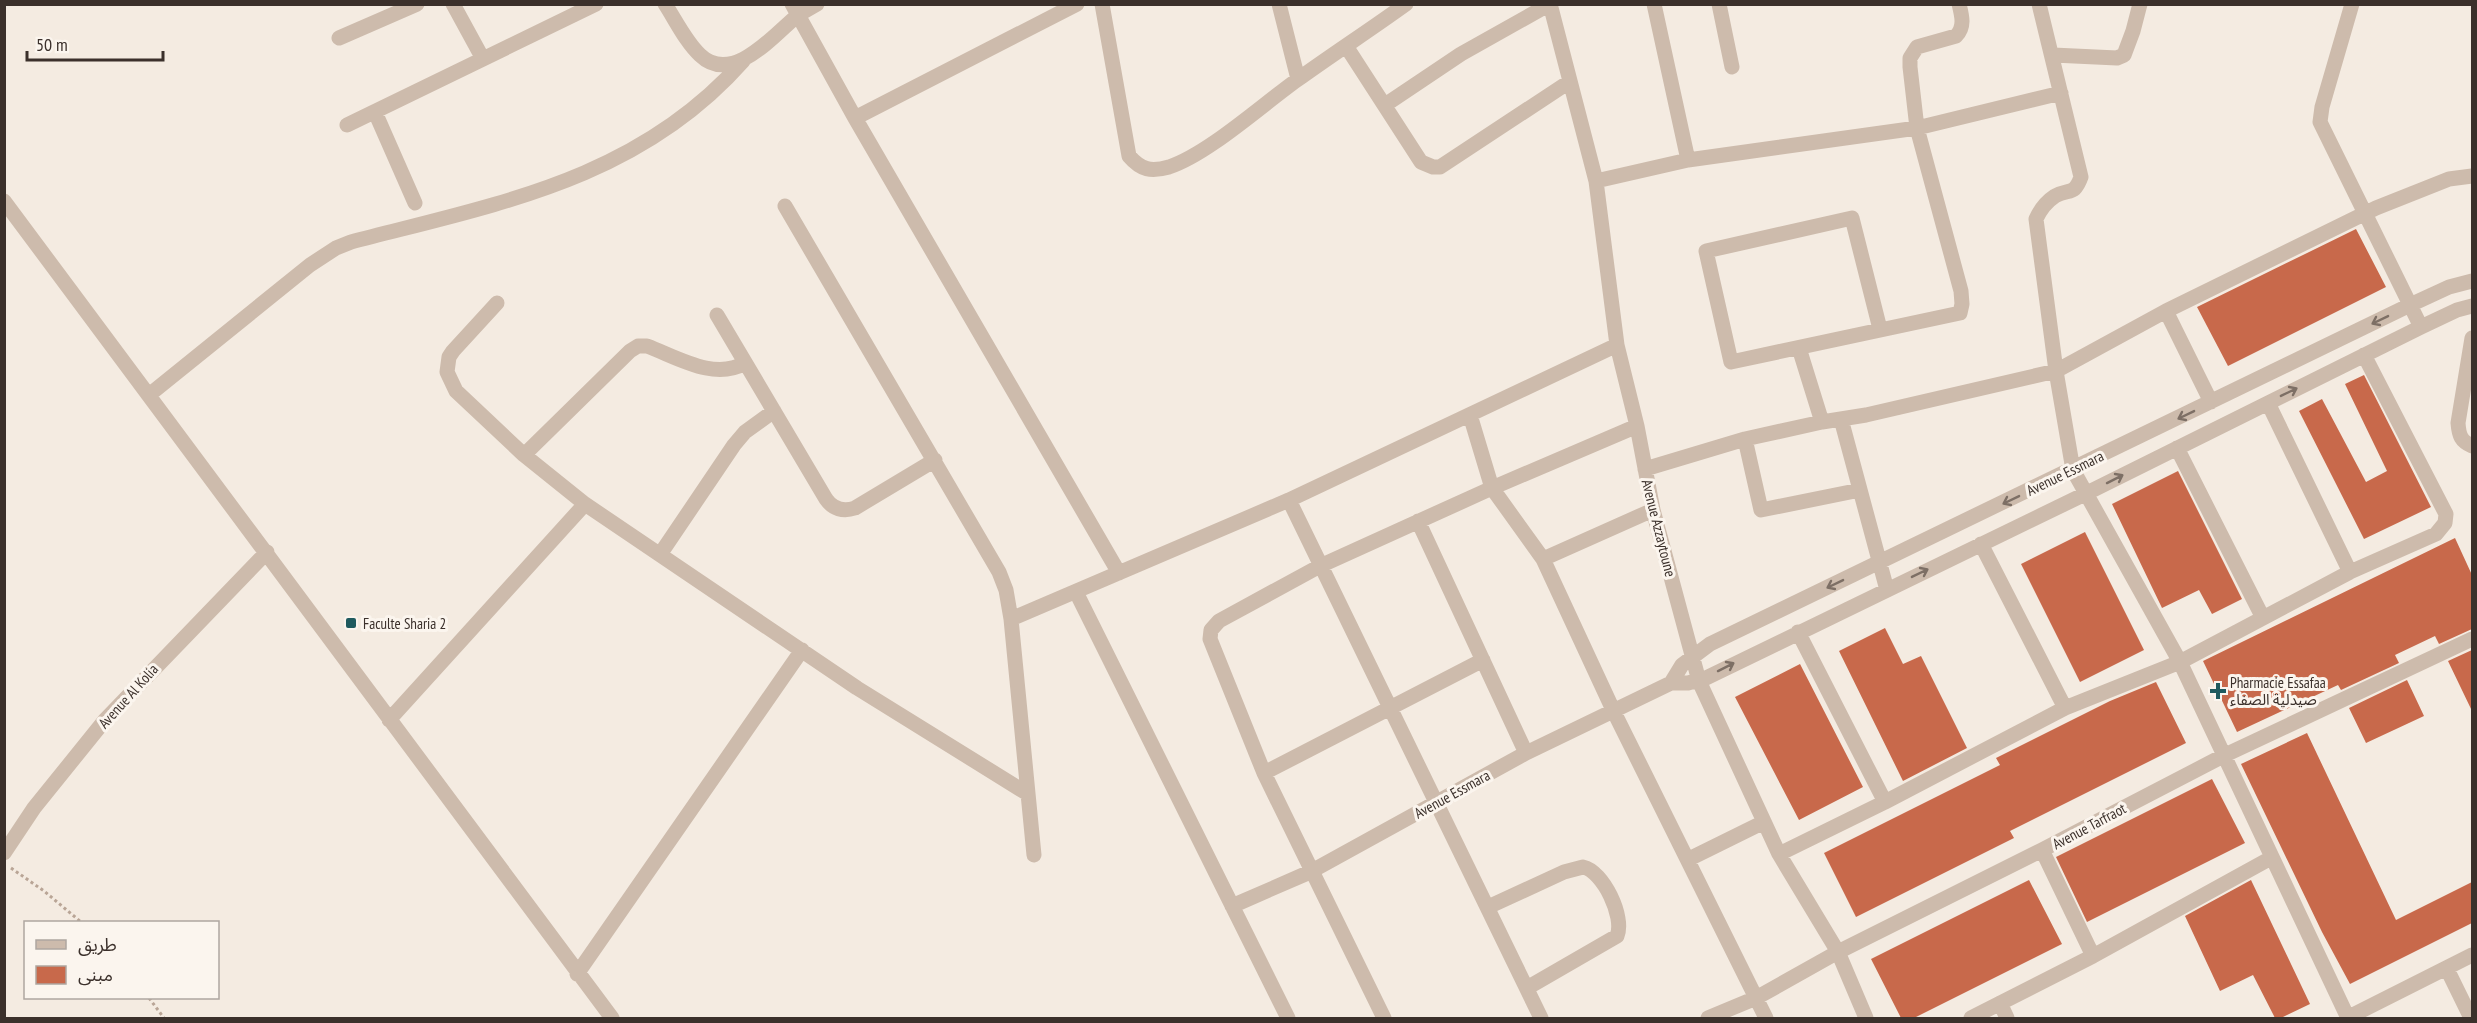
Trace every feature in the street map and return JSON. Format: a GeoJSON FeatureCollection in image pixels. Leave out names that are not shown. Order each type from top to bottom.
{"type":"FeatureCollection","features":[{"type":"Feature","properties":{"kind":"street"},"geometry":{"type":"LineString","coordinates":[[339,38],[417,4]]}},
{"type":"Feature","properties":{"kind":"street"},"geometry":{"type":"LineString","coordinates":[[453,4],[483,59]]}},
{"type":"Feature","properties":{"kind":"street"},"geometry":{"type":"LineString","coordinates":[[347,125],[596,4]]}},
{"type":"Feature","properties":{"kind":"street"},"geometry":{"type":"LineString","coordinates":[[665,4],[699,55],[707,61],[725,66],[743,61]]}},
{"type":"Feature","properties":{"kind":"street"},"geometry":{"type":"LineString","coordinates":[[149,395],[310,265],[336,248],[351,242],[481,209],[582,174],[642,145],[679,121],[713,93],[795,10],[818,4]]}},
{"type":"Feature","properties":{"kind":"street"},"geometry":{"type":"LineString","coordinates":[[855,118],[1077,4]]}},
{"type":"Feature","properties":{"kind":"street"},"geometry":{"type":"LineString","coordinates":[[1102,4],[1129,156],[1138,167],[1152,170],[1169,167],[1192,156],[1406,4]]}},
{"type":"Feature","properties":{"kind":"street"},"geometry":{"type":"LineString","coordinates":[[1279,4],[1298,79]]}},
{"type":"Feature","properties":{"kind":"street"},"geometry":{"type":"LineString","coordinates":[[1385,105],[1461,54],[1550,4]]}},
{"type":"Feature","properties":{"kind":"street","name":"Avenue Azzaytoune"},"geometry":{"type":"LineString","coordinates":[[1550,4],[1596,181],[1617,345],[1637,426],[1653,510],[1691,656],[1699,681],[1779,854],[1838,952],[1866,1018]]}},
{"type":"Feature","properties":{"kind":"street"},"geometry":{"type":"LineString","coordinates":[[1654,4],[1688,160]]}},
{"type":"Feature","properties":{"kind":"street"},"geometry":{"type":"LineString","coordinates":[[1719,4],[1732,67]]}},
{"type":"Feature","properties":{"kind":"street"},"geometry":{"type":"LineString","coordinates":[[1880,329],[1852,218],[1706,251],[1731,362],[1958,314],[1962,308],[1961,291],[1917,128],[1910,58],[1917,47],[1956,36],[1960,32],[1962,23],[1959,4]]}},
{"type":"Feature","properties":{"kind":"street"},"geometry":{"type":"LineString","coordinates":[[2039,4],[2081,177],[2072,192],[2056,196],[2041,208],[2036,219],[2056,371],[2073,470],[2180,662],[2347,1018],[2472,955]]}},
{"type":"Feature","properties":{"kind":"street"},"geometry":{"type":"LineString","coordinates":[[2053,55],[2109,58],[2124,55],[2140,4]]}},
{"type":"Feature","properties":{"kind":"street"},"geometry":{"type":"LineString","coordinates":[[2352,4],[2322,107],[2320,122],[2421,327]]}},
{"type":"Feature","properties":{"kind":"street"},"geometry":{"type":"LineString","coordinates":[[795,10],[855,118],[1119,573]]}},
{"type":"Feature","properties":{"kind":"street"},"geometry":{"type":"LineString","coordinates":[[1346,46],[1421,162],[1432,167],[1440,167],[1569,82]]}},
{"type":"Feature","properties":{"kind":"street"},"geometry":{"type":"LineString","coordinates":[[1596,181],[1688,160],[1917,128],[2061,93]]}},
{"type":"Feature","properties":{"kind":"street"},"geometry":{"type":"LineString","coordinates":[[375,112],[415,203]]}},
{"type":"Feature","properties":{"kind":"street"},"geometry":{"type":"LineString","coordinates":[[1645,469],[1745,439],[1866,415],[2056,371],[2166,311],[2365,213],[2449,179],[2472,176]]}},
{"type":"Feature","properties":{"kind":"street"},"geometry":{"type":"LineString","coordinates":[[4,201],[267,552],[577,974],[612,1018]]}},
{"type":"Feature","properties":{"kind":"street"},"geometry":{"type":"LineString","coordinates":[[785,206],[992,557],[1006,590],[1011,619],[1034,855]]}},
{"type":"Feature","properties":{"kind":"street","name":"Avenue Essmara"},"geometry":{"type":"LineString","coordinates":[[1671,683],[1682,665],[1691,656],[1710,645],[2410,305],[2449,287],[2472,281]]}},
{"type":"Feature","properties":{"kind":"street"},"geometry":{"type":"LineString","coordinates":[[497,303],[453,351],[449,357],[447,372],[456,391],[524,455],[585,504],[802,650],[914,724],[1028,794]]}},
{"type":"Feature","properties":{"kind":"street","name":"Avenue Essmara"},"geometry":{"type":"LineString","coordinates":[[1232,906],[1310,872],[1526,753],[1671,683],[1699,681],[2085,494],[2421,327],[2457,310],[2472,306]]}},
{"type":"Feature","properties":{"kind":"street"},"geometry":{"type":"LineString","coordinates":[[2166,311],[2211,402]]}},
{"type":"Feature","properties":{"kind":"street"},"geometry":{"type":"LineString","coordinates":[[717,315],[826,499],[837,509],[855,508],[935,460]]}},
{"type":"Feature","properties":{"kind":"street"},"geometry":{"type":"LineString","coordinates":[[2472,338],[2458,423],[2459,435],[2464,442],[2472,446]]}},
{"type":"Feature","properties":{"kind":"street"},"geometry":{"type":"LineString","coordinates":[[1011,619],[1289,500],[1617,345]]}},
{"type":"Feature","properties":{"kind":"street"},"geometry":{"type":"LineString","coordinates":[[524,455],[634,348],[647,346],[717,371],[737,368],[745,363]]}},
{"type":"Feature","properties":{"kind":"street"},"geometry":{"type":"LineString","coordinates":[[1799,348],[1822,422]]}},
{"type":"Feature","properties":{"kind":"street"},"geometry":{"type":"LineString","coordinates":[[1779,854],[1885,802],[2065,708],[2180,662],[2350,572],[2436,534],[2445,523],[2446,514],[2364,355]]}},
{"type":"Feature","properties":{"kind":"street"},"geometry":{"type":"LineString","coordinates":[[2268,403],[2350,572]]}},
{"type":"Feature","properties":{"kind":"street"},"geometry":{"type":"LineString","coordinates":[[661,553],[739,438],[774,411]]}},
{"type":"Feature","properties":{"kind":"street"},"geometry":{"type":"LineString","coordinates":[[1470,415],[1492,488],[1543,559],[1614,712],[1766,1018]]}},
{"type":"Feature","properties":{"kind":"street"},"geometry":{"type":"LineString","coordinates":[[1841,419],[1887,590]]}},
{"type":"Feature","properties":{"kind":"street"},"geometry":{"type":"LineString","coordinates":[[1384,1018],[1310,872],[1264,774],[1210,634],[1219,621],[1320,566],[1492,488],[1637,426]]}},
{"type":"Feature","properties":{"kind":"street"},"geometry":{"type":"LineString","coordinates":[[1745,439],[1761,510],[1860,490]]}},
{"type":"Feature","properties":{"kind":"street"},"geometry":{"type":"LineString","coordinates":[[2177,448],[2263,618]]}},
{"type":"Feature","properties":{"kind":"street"},"geometry":{"type":"LineString","coordinates":[[1289,500],[1541,1018]]}},
{"type":"Feature","properties":{"kind":"street"},"geometry":{"type":"LineString","coordinates":[[389,720],[585,504]]}},
{"type":"Feature","properties":{"kind":"street"},"geometry":{"type":"LineString","coordinates":[[1543,559],[1653,510]]}},
{"type":"Feature","properties":{"kind":"street"},"geometry":{"type":"LineString","coordinates":[[1418,521],[1526,753]]}},
{"type":"Feature","properties":{"kind":"street"},"geometry":{"type":"LineString","coordinates":[[1981,544],[2065,708]]}},
{"type":"Feature","properties":{"kind":"street","name":"Avenue Al Kolia"},"geometry":{"type":"LineString","coordinates":[[4,854],[34,808],[105,720],[267,552]]}},
{"type":"Feature","properties":{"kind":"street"},"geometry":{"type":"LineString","coordinates":[[1076,592],[1288,1018]]}},
{"type":"Feature","properties":{"kind":"street"},"geometry":{"type":"LineString","coordinates":[[1798,632],[1885,802]]}},
{"type":"Feature","properties":{"kind":"street","name":"Avenue Tarfraot"},"geometry":{"type":"LineString","coordinates":[[1708,1018],[1756,998],[1838,952],[2223,756],[2472,639]]}},
{"type":"Feature","properties":{"kind":"street"},"geometry":{"type":"LineString","coordinates":[[577,974],[802,650]]}},
{"type":"Feature","properties":{"kind":"street"},"geometry":{"type":"LineString","coordinates":[[1264,774],[1483,660]]}},
{"type":"Feature","properties":{"kind":"street"},"geometry":{"type":"LineString","coordinates":[[1689,859],[1764,822]]}},
{"type":"Feature","properties":{"kind":"street"},"geometry":{"type":"LineString","coordinates":[[2042,850],[2093,956]]}},
{"type":"Feature","properties":{"kind":"street"},"geometry":{"type":"LineString","coordinates":[[1971,1018],[2093,956],[2271,858]]}},
{"type":"Feature","properties":{"kind":"street"},"geometry":{"type":"LineString","coordinates":[[1488,908],[1564,872],[1583,867],[1597,875],[1609,895],[1620,920],[1617,936],[1527,988]]}},
{"type":"Feature","properties":{"kind":"street"},"geometry":{"type":"LineString","coordinates":[[2446,969],[2471,1018]]}},
{"type":"Feature","properties":{"kind":"street"},"geometry":{"type":"LineString","coordinates":[[2000,1003],[2007,1018]]}},
{"type":"Feature","properties":{"kind":"path"},"geometry":{"type":"LineString","coordinates":[[4,863],[44,891],[80,921]]}},
{"type":"Feature","properties":{"kind":"path"},"geometry":{"type":"LineString","coordinates":[[150,999],[164,1018]]}},
{"type":"Feature","properties":{"kind":"building"},"geometry":{"type":"Polygon","coordinates":[[[2356,229],[2386,287],[2228,366],[2197,307],[2356,229]]]}},
{"type":"Feature","properties":{"kind":"building"},"geometry":{"type":"Polygon","coordinates":[[[2364,375],[2431,507],[2364,539],[2299,411],[2322,399],[2366,482],[2387,471],[2345,384],[2364,375]]]}},
{"type":"Feature","properties":{"kind":"building"},"geometry":{"type":"Polygon","coordinates":[[[2178,471],[2242,599],[2212,614],[2199,590],[2162,608],[2112,504],[2178,471]]]}},
{"type":"Feature","properties":{"kind":"building"},"geometry":{"type":"Polygon","coordinates":[[[2085,532],[2144,650],[2080,682],[2021,564],[2085,532]]]}},
{"type":"Feature","properties":{"kind":"building"},"geometry":{"type":"Polygon","coordinates":[[[2455,538],[2472,575],[2472,629],[2439,644],[2435,636],[2395,655],[2399,663],[2341,690],[2338,685],[2237,732],[2203,661],[2455,538]]]}},
{"type":"Feature","properties":{"kind":"building"},"geometry":{"type":"Polygon","coordinates":[[[1885,628],[1903,664],[1921,656],[1967,748],[1903,781],[1839,651],[1885,628]]]}},
{"type":"Feature","properties":{"kind":"building"},"geometry":{"type":"Polygon","coordinates":[[[2472,650],[2472,711],[2448,661],[2472,650]]]}},
{"type":"Feature","properties":{"kind":"building"},"geometry":{"type":"Polygon","coordinates":[[[1800,664],[1863,787],[1799,820],[1735,697],[1800,664]]]}},
{"type":"Feature","properties":{"kind":"building"},"geometry":{"type":"Polygon","coordinates":[[[2407,680],[2424,716],[2366,743],[2349,708],[2407,680]]]}},
{"type":"Feature","properties":{"kind":"building"},"geometry":{"type":"Polygon","coordinates":[[[2156,682],[2186,743],[2010,831],[2014,838],[1856,917],[1824,853],[2000,765],[1996,758],[2110,701],[2156,682]]]}},
{"type":"Feature","properties":{"kind":"building"},"geometry":{"type":"Polygon","coordinates":[[[2307,733],[2396,920],[2472,882],[2472,923],[2350,984],[2322,932],[2241,764],[2307,733]]]}},
{"type":"Feature","properties":{"kind":"building"},"geometry":{"type":"Polygon","coordinates":[[[2212,779],[2245,843],[2087,922],[2056,857],[2212,779]]]}},
{"type":"Feature","properties":{"kind":"building"},"geometry":{"type":"Polygon","coordinates":[[[2029,880],[2062,944],[1914,1018],[1901,1018],[1871,959],[2029,880]]]}},
{"type":"Feature","properties":{"kind":"building"},"geometry":{"type":"Polygon","coordinates":[[[2251,880],[2310,1004],[2281,1018],[2275,1018],[2253,975],[2220,991],[2185,916],[2251,880]]]}},
{"type":"Feature","properties":{"kind":"place","name":"Faculte Sharia 2"},"geometry":{"type":"Point","coordinates":[351,623]}},
{"type":"Feature","properties":{"kind":"place","name":"Pharmacie Essafaa صيدلية الصفاء"},"geometry":{"type":"Point","coordinates":[2218,691]}}]}
